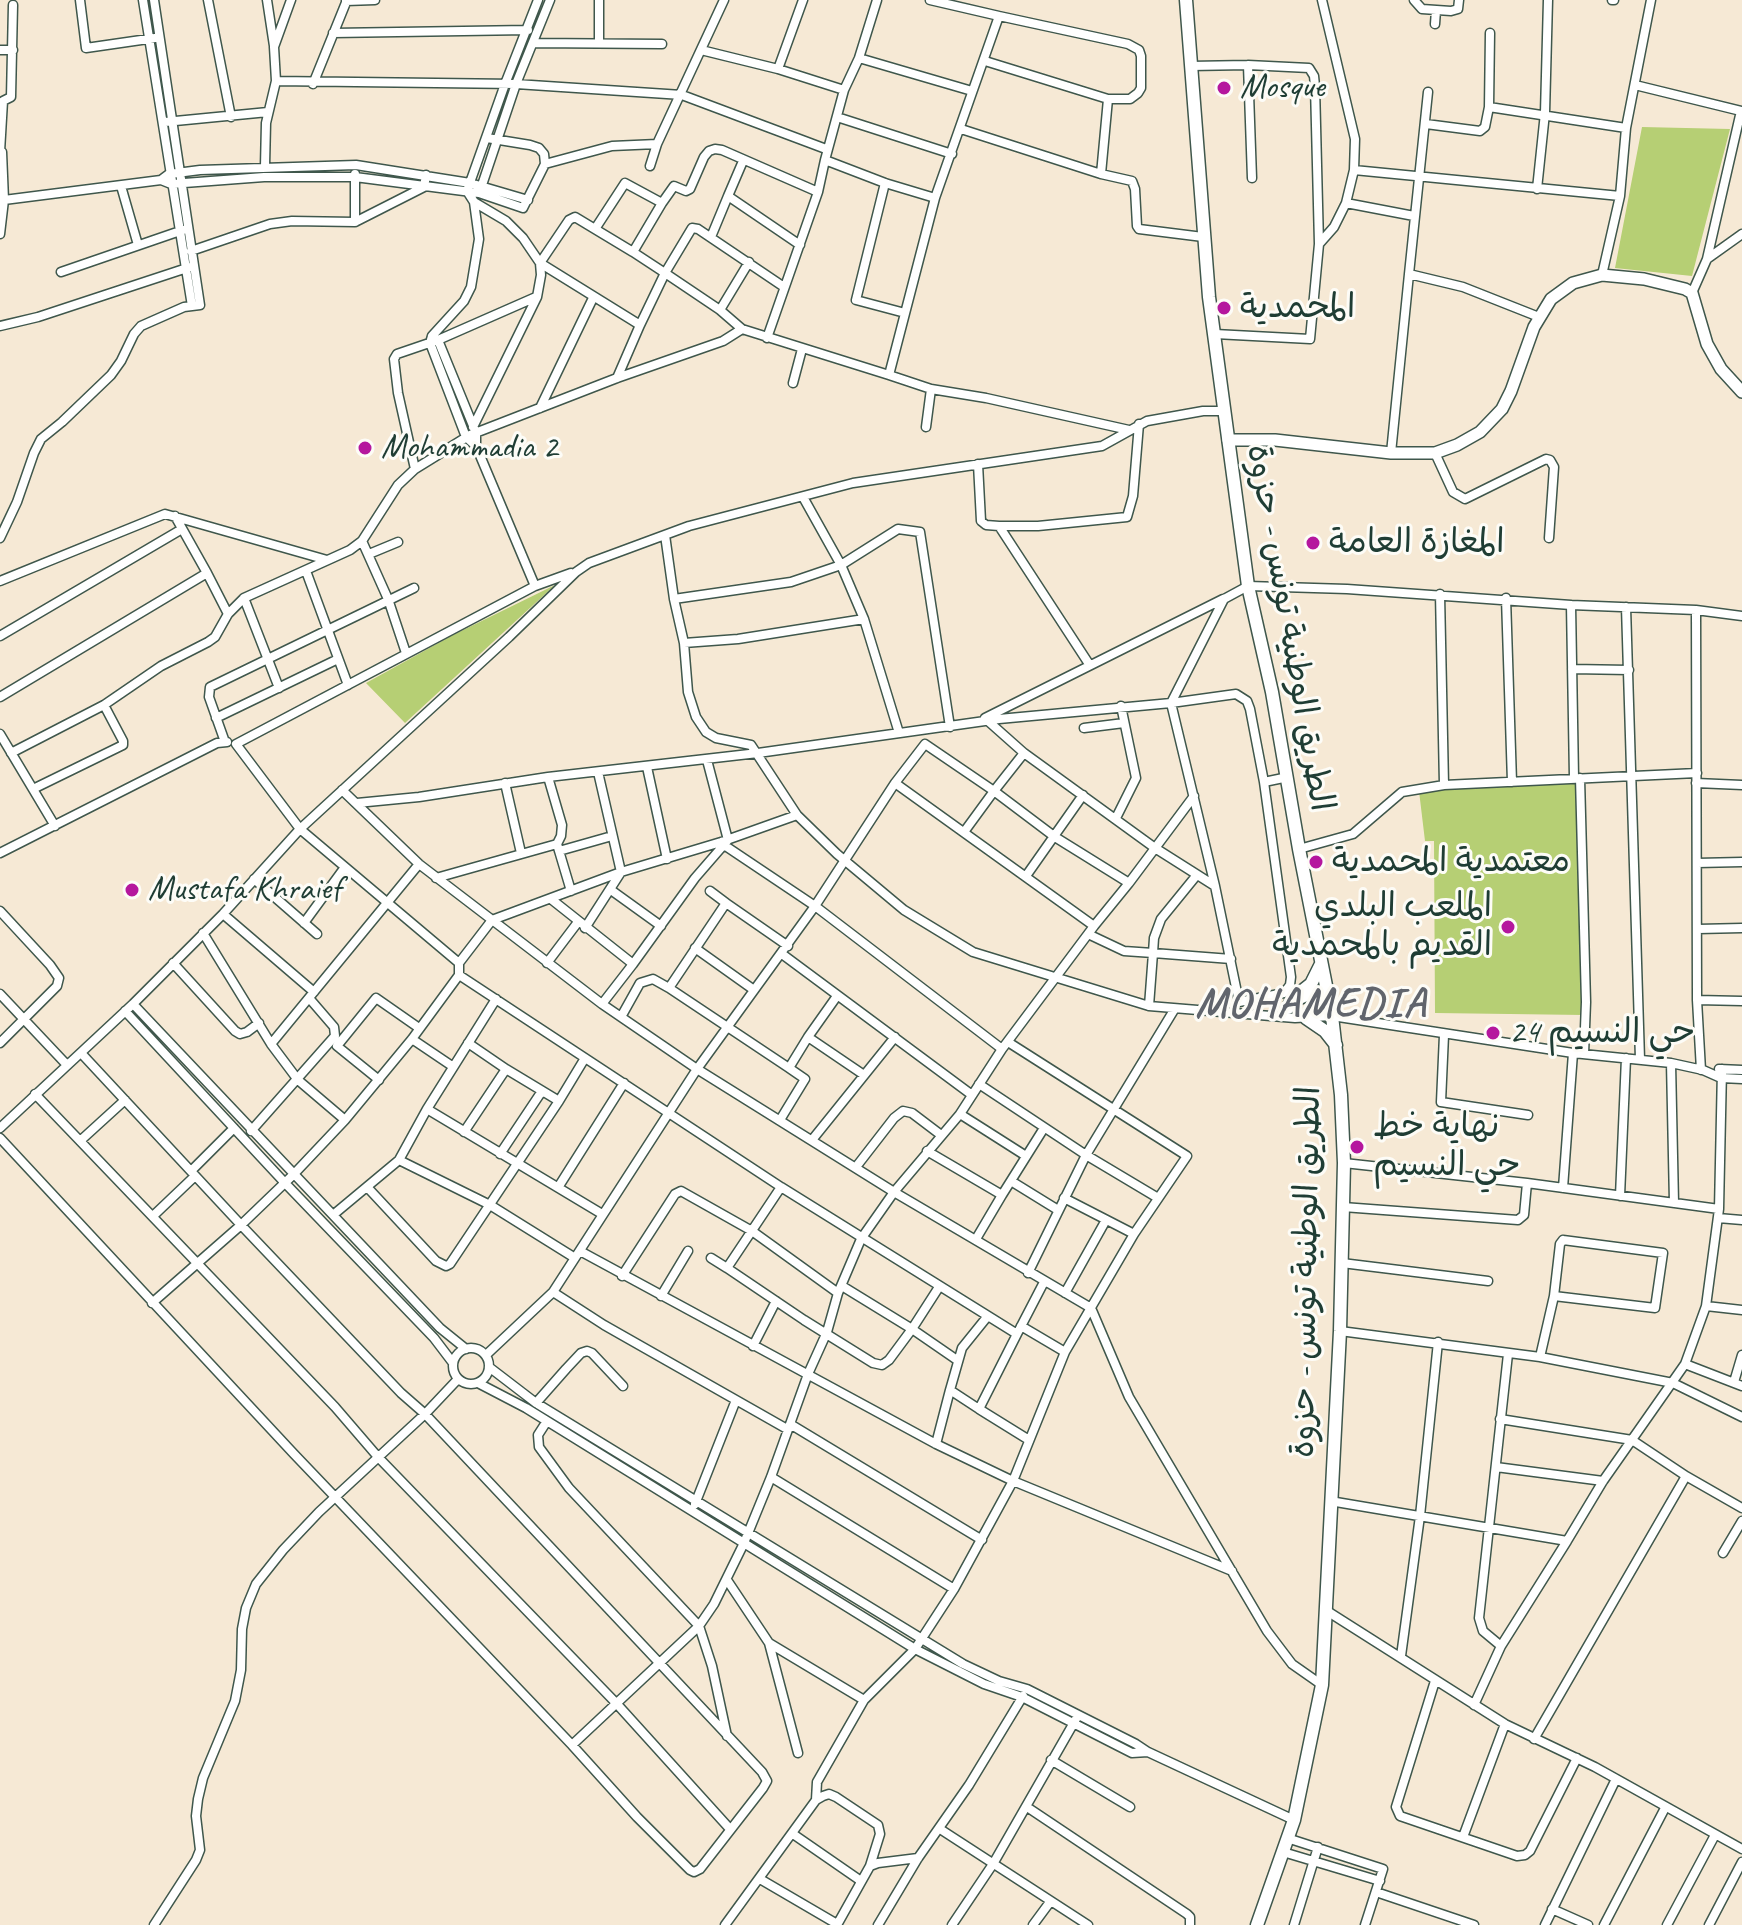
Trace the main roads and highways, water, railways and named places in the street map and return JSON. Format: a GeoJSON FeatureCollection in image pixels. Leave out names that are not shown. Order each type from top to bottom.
{"type":"FeatureCollection","features":[{"type":"Feature","properties":{"kind":"main road","name":"الطريق الوطنية تونس - حزوة"},"geometry":{"type":"LineString","coordinates":[[1186,0],[1203,237],[1224,411],[1248,586],[1272,692],[1332,1016],[1341,1095],[1344,1163],[1340,1331],[1322,1685],[1294,1820],[1257,1925]]}},
{"type":"Feature","properties":{"kind":"main road"},"geometry":{"type":"LineString","coordinates":[[1284,1012],[1292,999],[1311,984],[1321,964]]}},
{"type":"Feature","properties":{"kind":"main road"},"geometry":{"type":"LineString","coordinates":[[1306,1018],[1325,1031],[1336,1045]]}},
{"type":"Feature","properties":{"kind":"place","name":"Mosque"},"geometry":{"type":"Point","coordinates":[1224,88]}},
{"type":"Feature","properties":{"kind":"place","name":"المحمدية"},"geometry":{"type":"Point","coordinates":[1224,308]}},
{"type":"Feature","properties":{"kind":"place","name":"Mohammadia 2"},"geometry":{"type":"Point","coordinates":[365,448]}},
{"type":"Feature","properties":{"kind":"place","name":"المغازة العامة"},"geometry":{"type":"Point","coordinates":[1313,543]}},
{"type":"Feature","properties":{"kind":"place","name":"معتمدية المحمدية"},"geometry":{"type":"Point","coordinates":[1316,862]}},
{"type":"Feature","properties":{"kind":"place","name":"Mustafa Khraief"},"geometry":{"type":"Point","coordinates":[132,890]}},
{"type":"Feature","properties":{"kind":"place","name":"الملعب البلدي القديم بالمحمدية"},"geometry":{"type":"Point","coordinates":[1508,927]}},
{"type":"Feature","properties":{"kind":"place","name":"حي النسيم 24"},"geometry":{"type":"Point","coordinates":[1493,1033]}},
{"type":"Feature","properties":{"kind":"place","name":"نهاية خط حي النسيم"},"geometry":{"type":"Point","coordinates":[1357,1147]}},
{"type":"Feature","properties":{"kind":"district","name":"MOHAMEDIA"},"geometry":{"type":"Point","coordinates":[1311,1005]}}]}
